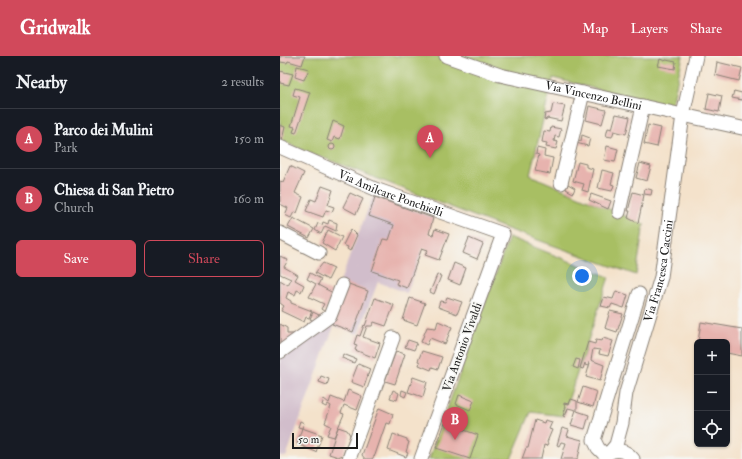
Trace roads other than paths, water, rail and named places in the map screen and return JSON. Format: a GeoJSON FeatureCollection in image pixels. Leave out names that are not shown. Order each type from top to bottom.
{"type":"FeatureCollection","features":[{"type":"Feature","properties":{"kind":"street","name":"Via Vincenzo Bellini"},"geometry":{"type":"LineString","coordinates":[[446,56],[500,75],[742,128]]}},
{"type":"Feature","properties":{"kind":"street","name":"Via Francesca Caccini"},"geometry":{"type":"LineString","coordinates":[[606,455],[616,445],[622,423],[626,392],[661,277],[683,115],[696,56]]}},
{"type":"Feature","properties":{"kind":"street"},"geometry":{"type":"LineString","coordinates":[[561,183],[584,93]]}},
{"type":"Feature","properties":{"kind":"street"},"geometry":{"type":"LineString","coordinates":[[619,212],[643,106]]}},
{"type":"Feature","properties":{"kind":"street","name":"Via Amilcare Ponchielli"},"geometry":{"type":"LineString","coordinates":[[280,146],[375,189],[503,234]]}},
{"type":"Feature","properties":{"kind":"street"},"geometry":{"type":"LineString","coordinates":[[280,234],[319,253]]}},
{"type":"Feature","properties":{"kind":"street","name":"Via Antonio Vivaldi"},"geometry":{"type":"LineString","coordinates":[[420,459],[503,234]]}},
{"type":"Feature","properties":{"kind":"street"},"geometry":{"type":"LineString","coordinates":[[280,352],[330,316],[342,284]]}},
{"type":"Feature","properties":{"kind":"street"},"geometry":{"type":"LineString","coordinates":[[631,457],[620,450],[606,455],[595,445],[594,440],[639,294]]}},
{"type":"Feature","properties":{"kind":"street"},"geometry":{"type":"LineString","coordinates":[[349,459],[393,338]]}},
{"type":"Feature","properties":{"kind":"street","name":"Via Francesca Caccini"},"geometry":{"type":"LineString","coordinates":[[622,423],[631,457]]}},
{"type":"Feature","properties":{"kind":"place","name":"Parco dei Mulini"},"geometry":{"type":"Point","coordinates":[430,158]}},
{"type":"Feature","properties":{"kind":"place","name":"Chiesa di San Pietro"},"geometry":{"type":"Point","coordinates":[455,440]}}]}
